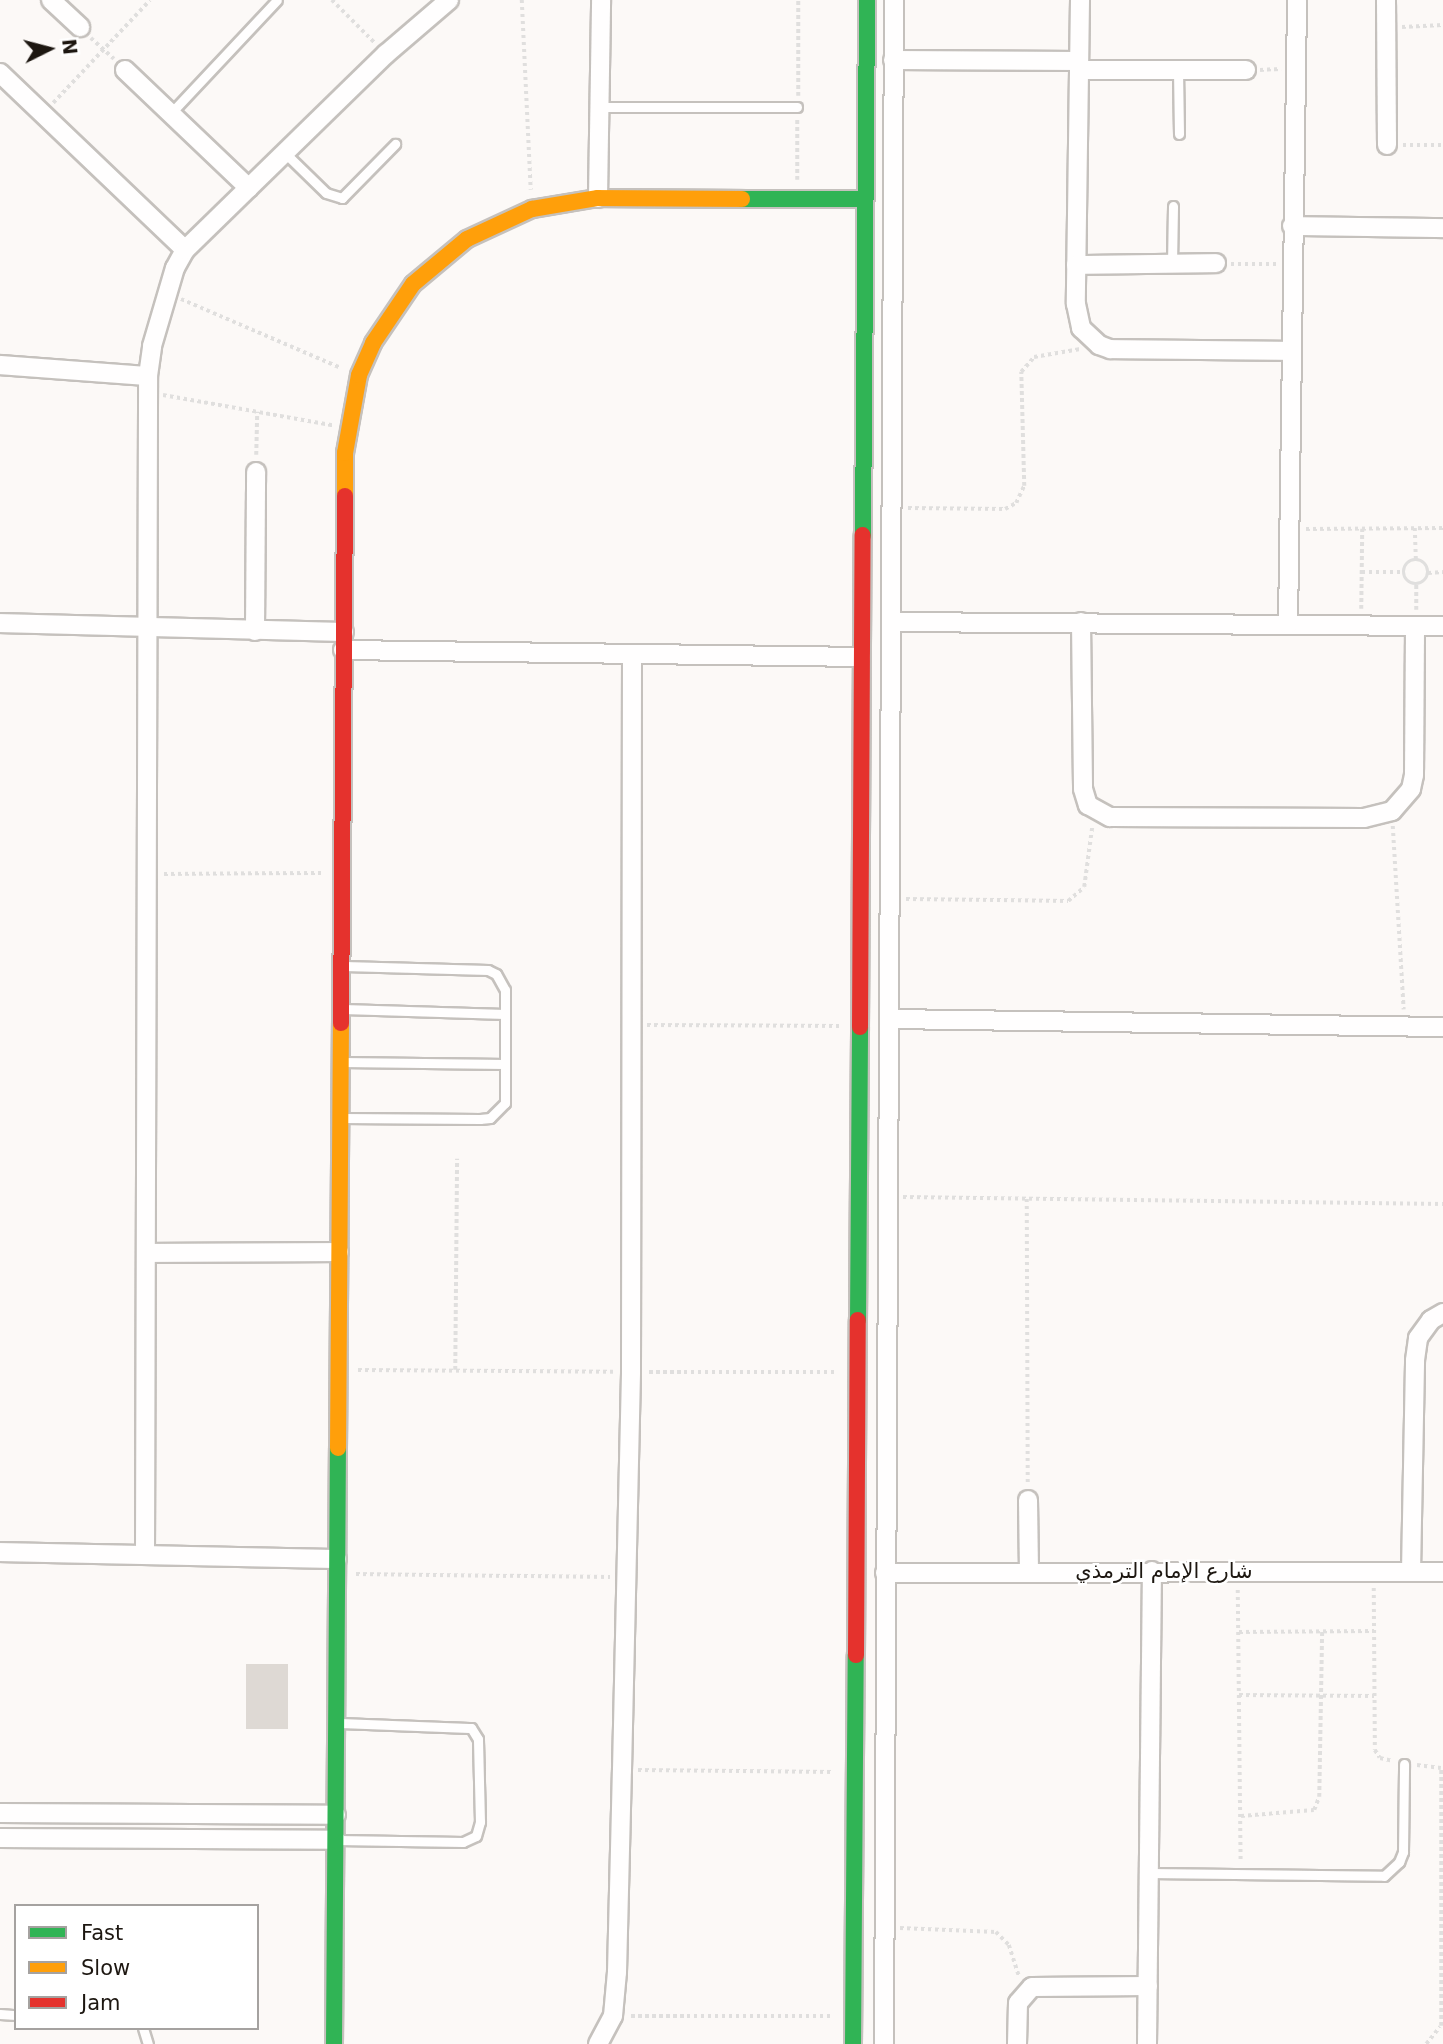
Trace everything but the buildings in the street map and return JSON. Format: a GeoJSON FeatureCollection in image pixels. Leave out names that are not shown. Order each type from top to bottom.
{"type":"FeatureCollection","features":[{"type":"Feature","properties":{"kind":"street"},"geometry":{"type":"LineString","coordinates":[[51,0],[80,27]]}},
{"type":"Feature","properties":{"kind":"street"},"geometry":{"type":"LineString","coordinates":[[598,198],[601,0]]}},
{"type":"Feature","properties":{"kind":"street"},"geometry":{"type":"LineString","coordinates":[[853,2044],[867,0]]}},
{"type":"Feature","properties":{"kind":"street"},"geometry":{"type":"LineString","coordinates":[[884,2044],[883,1650],[891,932],[894,0]]}},
{"type":"Feature","properties":{"kind":"street"},"geometry":{"type":"LineString","coordinates":[[1080,0],[1076,265],[1077,316],[1081,328],[1099,345],[1122,349],[1291,351]]}},
{"type":"Feature","properties":{"kind":"street"},"geometry":{"type":"LineString","coordinates":[[1288,624],[1293,68],[1297,0]]}},
{"type":"Feature","properties":{"kind":"street"},"geometry":{"type":"LineString","coordinates":[[1386,0],[1387,145]]}},
{"type":"Feature","properties":{"kind":"street"},"geometry":{"type":"LineString","coordinates":[[145,1555],[148,384],[168,293],[185,250],[386,54],[445,1]]}},
{"type":"Feature","properties":{"kind":"street"},"geometry":{"type":"LineString","coordinates":[[893,60],[1246,70]]}},
{"type":"Feature","properties":{"kind":"street"},"geometry":{"type":"LineString","coordinates":[[125,70],[249,188]]}},
{"type":"Feature","properties":{"kind":"street"},"geometry":{"type":"LineString","coordinates":[[0,74],[185,250]]}},
{"type":"Feature","properties":{"kind":"street"},"geometry":{"type":"LineString","coordinates":[[866,123],[893,123]]}},
{"type":"Feature","properties":{"kind":"street"},"geometry":{"type":"LineString","coordinates":[[334,2044],[343,641],[347,428],[359,375],[391,312],[422,276],[467,239],[532,209],[598,198],[865,199]]}},
{"type":"Feature","properties":{"kind":"street"},"geometry":{"type":"LineString","coordinates":[[1292,226],[1443,228]]}},
{"type":"Feature","properties":{"kind":"street"},"geometry":{"type":"LineString","coordinates":[[1076,265],[1216,263]]}},
{"type":"Feature","properties":{"kind":"street"},"geometry":{"type":"LineString","coordinates":[[864,313],[892,314]]}},
{"type":"Feature","properties":{"kind":"street"},"geometry":{"type":"LineString","coordinates":[[0,365],[148,384]]}},
{"type":"Feature","properties":{"kind":"street"},"geometry":{"type":"LineString","coordinates":[[255,631],[256,472]]}},
{"type":"Feature","properties":{"kind":"street"},"geometry":{"type":"LineString","coordinates":[[862,544],[892,545]]}},
{"type":"Feature","properties":{"kind":"street"},"geometry":{"type":"LineString","coordinates":[[891,622],[1443,626]]}},
{"type":"Feature","properties":{"kind":"street"},"geometry":{"type":"LineString","coordinates":[[1081,622],[1083,789],[1094,811],[1111,817],[1338,818],[1379,817],[1392,811],[1407,795],[1413,775],[1415,626]]}},
{"type":"Feature","properties":{"kind":"street"},"geometry":{"type":"LineString","coordinates":[[0,623],[255,631],[343,641],[632,655],[861,657]]}},
{"type":"Feature","properties":{"kind":"street"},"geometry":{"type":"LineString","coordinates":[[598,2044],[613,2016],[622,1770],[631,1372],[632,655]]}},
{"type":"Feature","properties":{"kind":"street"},"geometry":{"type":"LineString","coordinates":[[861,757],[891,758]]}},
{"type":"Feature","properties":{"kind":"street"},"geometry":{"type":"LineString","coordinates":[[861,932],[891,932]]}},
{"type":"Feature","properties":{"kind":"street"},"geometry":{"type":"LineString","coordinates":[[890,1019],[1443,1027]]}},
{"type":"Feature","properties":{"kind":"street"},"geometry":{"type":"LineString","coordinates":[[860,1129],[889,1130]]}},
{"type":"Feature","properties":{"kind":"street"},"geometry":{"type":"LineString","coordinates":[[146,1253],[339,1252]]}},
{"type":"Feature","properties":{"kind":"street"},"geometry":{"type":"LineString","coordinates":[[1411,1572],[1415,1360],[1418,1338],[1431,1320],[1443,1313]]}},
{"type":"Feature","properties":{"kind":"street"},"geometry":{"type":"LineString","coordinates":[[858,1488],[886,1489]]}},
{"type":"Feature","properties":{"kind":"street"},"geometry":{"type":"LineString","coordinates":[[1028,1500],[1029,1571]]}},
{"type":"Feature","properties":{"kind":"street"},"geometry":{"type":"LineString","coordinates":[[0,1552],[145,1555],[337,1566]]}},
{"type":"Feature","properties":{"kind":"street"},"geometry":{"type":"LineString","coordinates":[[1147,2044],[1152,1571]]}},
{"type":"Feature","properties":{"kind":"street","name":"شارع الإمام الترمذي"},"geometry":{"type":"LineString","coordinates":[[884,1573],[1443,1572]]}},
{"type":"Feature","properties":{"kind":"street"},"geometry":{"type":"LineString","coordinates":[[856,1651],[883,1650]]}},
{"type":"Feature","properties":{"kind":"street"},"geometry":{"type":"LineString","coordinates":[[0,1813],[336,1815]]}},
{"type":"Feature","properties":{"kind":"street"},"geometry":{"type":"LineString","coordinates":[[0,1838],[335,1840]]}},
{"type":"Feature","properties":{"kind":"street"},"geometry":{"type":"LineString","coordinates":[[1017,2044],[1017,2003],[1026,1991],[1039,1985],[1148,1986]]}},
{"type":"Feature","properties":{"kind":"lane"},"geometry":{"type":"LineString","coordinates":[[170,114],[277,0]]}},
{"type":"Feature","properties":{"kind":"lane"},"geometry":{"type":"LineString","coordinates":[[1178,70],[1179,134]]}},
{"type":"Feature","properties":{"kind":"lane"},"geometry":{"type":"LineString","coordinates":[[599,107],[797,107]]}},
{"type":"Feature","properties":{"kind":"lane"},"geometry":{"type":"LineString","coordinates":[[285,153],[326,193],[342,198],[351,194],[395,144]]}},
{"type":"Feature","properties":{"kind":"lane"},"geometry":{"type":"LineString","coordinates":[[1172,264],[1173,206]]}},
{"type":"Feature","properties":{"kind":"lane"},"geometry":{"type":"LineString","coordinates":[[340,1118],[490,1118],[505,1103],[506,1064],[503,981],[488,970],[341,966]]}},
{"type":"Feature","properties":{"kind":"lane"},"geometry":{"type":"LineString","coordinates":[[341,1009],[505,1014]]}},
{"type":"Feature","properties":{"kind":"lane"},"geometry":{"type":"LineString","coordinates":[[341,1062],[506,1064]]}},
{"type":"Feature","properties":{"kind":"lane"},"geometry":{"type":"LineString","coordinates":[[335,1840],[463,1842],[476,1836],[480,1822],[478,1739],[471,1728],[336,1723]]}},
{"type":"Feature","properties":{"kind":"lane"},"geometry":{"type":"LineString","coordinates":[[1149,1872],[1374,1878],[1393,1870],[1403,1852],[1404,1764]]}},
{"type":"Feature","properties":{"kind":"path"},"geometry":{"type":"LineString","coordinates":[[44,113],[150,0]]}},
{"type":"Feature","properties":{"kind":"path"},"geometry":{"type":"LineString","coordinates":[[332,0],[386,54]]}},
{"type":"Feature","properties":{"kind":"path"},"geometry":{"type":"LineString","coordinates":[[522,0],[532,209]]}},
{"type":"Feature","properties":{"kind":"path"},"geometry":{"type":"LineString","coordinates":[[1386,27],[1443,25]]}},
{"type":"Feature","properties":{"kind":"path"},"geometry":{"type":"LineString","coordinates":[[80,27],[125,70]]}},
{"type":"Feature","properties":{"kind":"path"},"geometry":{"type":"LineString","coordinates":[[1246,70],[1293,68]]}},
{"type":"Feature","properties":{"kind":"path"},"geometry":{"type":"LineString","coordinates":[[1387,145],[1443,145]]}},
{"type":"Feature","properties":{"kind":"path"},"geometry":{"type":"LineString","coordinates":[[1216,263],[1292,264]]}},
{"type":"Feature","properties":{"kind":"path"},"geometry":{"type":"LineString","coordinates":[[168,293],[359,375]]}},
{"type":"Feature","properties":{"kind":"path"},"geometry":{"type":"LineString","coordinates":[[891,508],[1005,509],[1016,503],[1024,486],[1023,366],[1034,357],[1099,345]]}},
{"type":"Feature","properties":{"kind":"path"},"geometry":{"type":"LineString","coordinates":[[148,384],[257,412],[347,428]]}},
{"type":"Feature","properties":{"kind":"path"},"geometry":{"type":"LineString","coordinates":[[256,472],[257,412]]}},
{"type":"Feature","properties":{"kind":"path"},"geometry":{"type":"LineString","coordinates":[[1362,572],[1404,572],[1416,560],[1415,528]]}},
{"type":"Feature","properties":{"kind":"path"},"geometry":{"type":"LineString","coordinates":[[1290,529],[1443,528]]}},
{"type":"Feature","properties":{"kind":"path"},"geometry":{"type":"LineString","coordinates":[[1361,625],[1362,529]]}},
{"type":"Feature","properties":{"kind":"path"},"geometry":{"type":"LineString","coordinates":[[1416,560],[1425,564],[1429,572]]}},
{"type":"Feature","properties":{"kind":"path"},"geometry":{"type":"LineString","coordinates":[[1404,572],[1416,584],[1415,626]]}},
{"type":"Feature","properties":{"kind":"path"},"geometry":{"type":"LineString","coordinates":[[1429,572],[1443,572]]}},
{"type":"Feature","properties":{"kind":"path"},"geometry":{"type":"LineString","coordinates":[[1416,584],[1424,582],[1429,572]]}},
{"type":"Feature","properties":{"kind":"path"},"geometry":{"type":"LineString","coordinates":[[891,899],[1068,901],[1084,887],[1094,811]]}},
{"type":"Feature","properties":{"kind":"path"},"geometry":{"type":"LineString","coordinates":[[1392,811],[1405,1027]]}},
{"type":"Feature","properties":{"kind":"path"},"geometry":{"type":"LineString","coordinates":[[148,874],[342,873]]}},
{"type":"Feature","properties":{"kind":"path"},"geometry":{"type":"LineString","coordinates":[[631,1025],[860,1026]]}},
{"type":"Feature","properties":{"kind":"path"},"geometry":{"type":"LineString","coordinates":[[455,1370],[457,1159]]}},
{"type":"Feature","properties":{"kind":"path"},"geometry":{"type":"LineString","coordinates":[[889,1197],[1443,1204]]}},
{"type":"Feature","properties":{"kind":"path"},"geometry":{"type":"LineString","coordinates":[[1027,1199],[1028,1500]]}},
{"type":"Feature","properties":{"kind":"path"},"geometry":{"type":"LineString","coordinates":[[339,1370],[859,1372]]}},
{"type":"Feature","properties":{"kind":"path"},"geometry":{"type":"LineString","coordinates":[[337,1566],[626,1578]]}},
{"type":"Feature","properties":{"kind":"path"},"geometry":{"type":"LineString","coordinates":[[1238,1572],[1241,1875]]}},
{"type":"Feature","properties":{"kind":"path"},"geometry":{"type":"LineString","coordinates":[[1375,1572],[1375,1750],[1380,1758],[1404,1764],[1442,1768],[1442,2025],[1426,2044]]}},
{"type":"Feature","properties":{"kind":"path"},"geometry":{"type":"LineString","coordinates":[[1240,1816],[1314,1810],[1319,1797],[1322,1631]]}},
{"type":"Feature","properties":{"kind":"path"},"geometry":{"type":"LineString","coordinates":[[1239,1632],[1374,1631]]}},
{"type":"Feature","properties":{"kind":"path"},"geometry":{"type":"LineString","coordinates":[[1239,1695],[1374,1696]]}},
{"type":"Feature","properties":{"kind":"path"},"geometry":{"type":"LineString","coordinates":[[622,1770],[855,1772]]}},
{"type":"Feature","properties":{"kind":"path"},"geometry":{"type":"LineString","coordinates":[[884,1928],[996,1933],[1009,1945],[1026,1991]]}},
{"type":"Feature","properties":{"kind":"path"},"geometry":{"type":"LineString","coordinates":[[613,2016],[853,2016]]}},
{"type":"Feature","properties":{"kind":"traffic: fast"},"geometry":{"type":"LineString","coordinates":[[863,535],[867,0]]}},
{"type":"Feature","properties":{"kind":"traffic: fast"},"geometry":{"type":"LineString","coordinates":[[742,199],[865,199]]}},
{"type":"Feature","properties":{"kind":"traffic: fast"},"geometry":{"type":"LineString","coordinates":[[858,1320],[860,1027]]}},
{"type":"Feature","properties":{"kind":"traffic: fast"},"geometry":{"type":"LineString","coordinates":[[334,2044],[338,1448]]}},
{"type":"Feature","properties":{"kind":"traffic: fast"},"geometry":{"type":"LineString","coordinates":[[853,2044],[856,1655]]}},
{"type":"Feature","properties":{"kind":"traffic: slow"},"geometry":{"type":"LineString","coordinates":[[345,496],[345,453],[359,375],[373,343],[413,284],[467,239],[532,209],[598,198],[742,199]]}},
{"type":"Feature","properties":{"kind":"traffic: slow"},"geometry":{"type":"LineString","coordinates":[[338,1448],[341,1023]]}},
{"type":"Feature","properties":{"kind":"traffic: jam"},"geometry":{"type":"LineString","coordinates":[[341,1023],[345,496]]}},
{"type":"Feature","properties":{"kind":"traffic: jam"},"geometry":{"type":"LineString","coordinates":[[860,1027],[863,535]]}},
{"type":"Feature","properties":{"kind":"traffic: jam"},"geometry":{"type":"LineString","coordinates":[[856,1655],[858,1320]]}}]}
